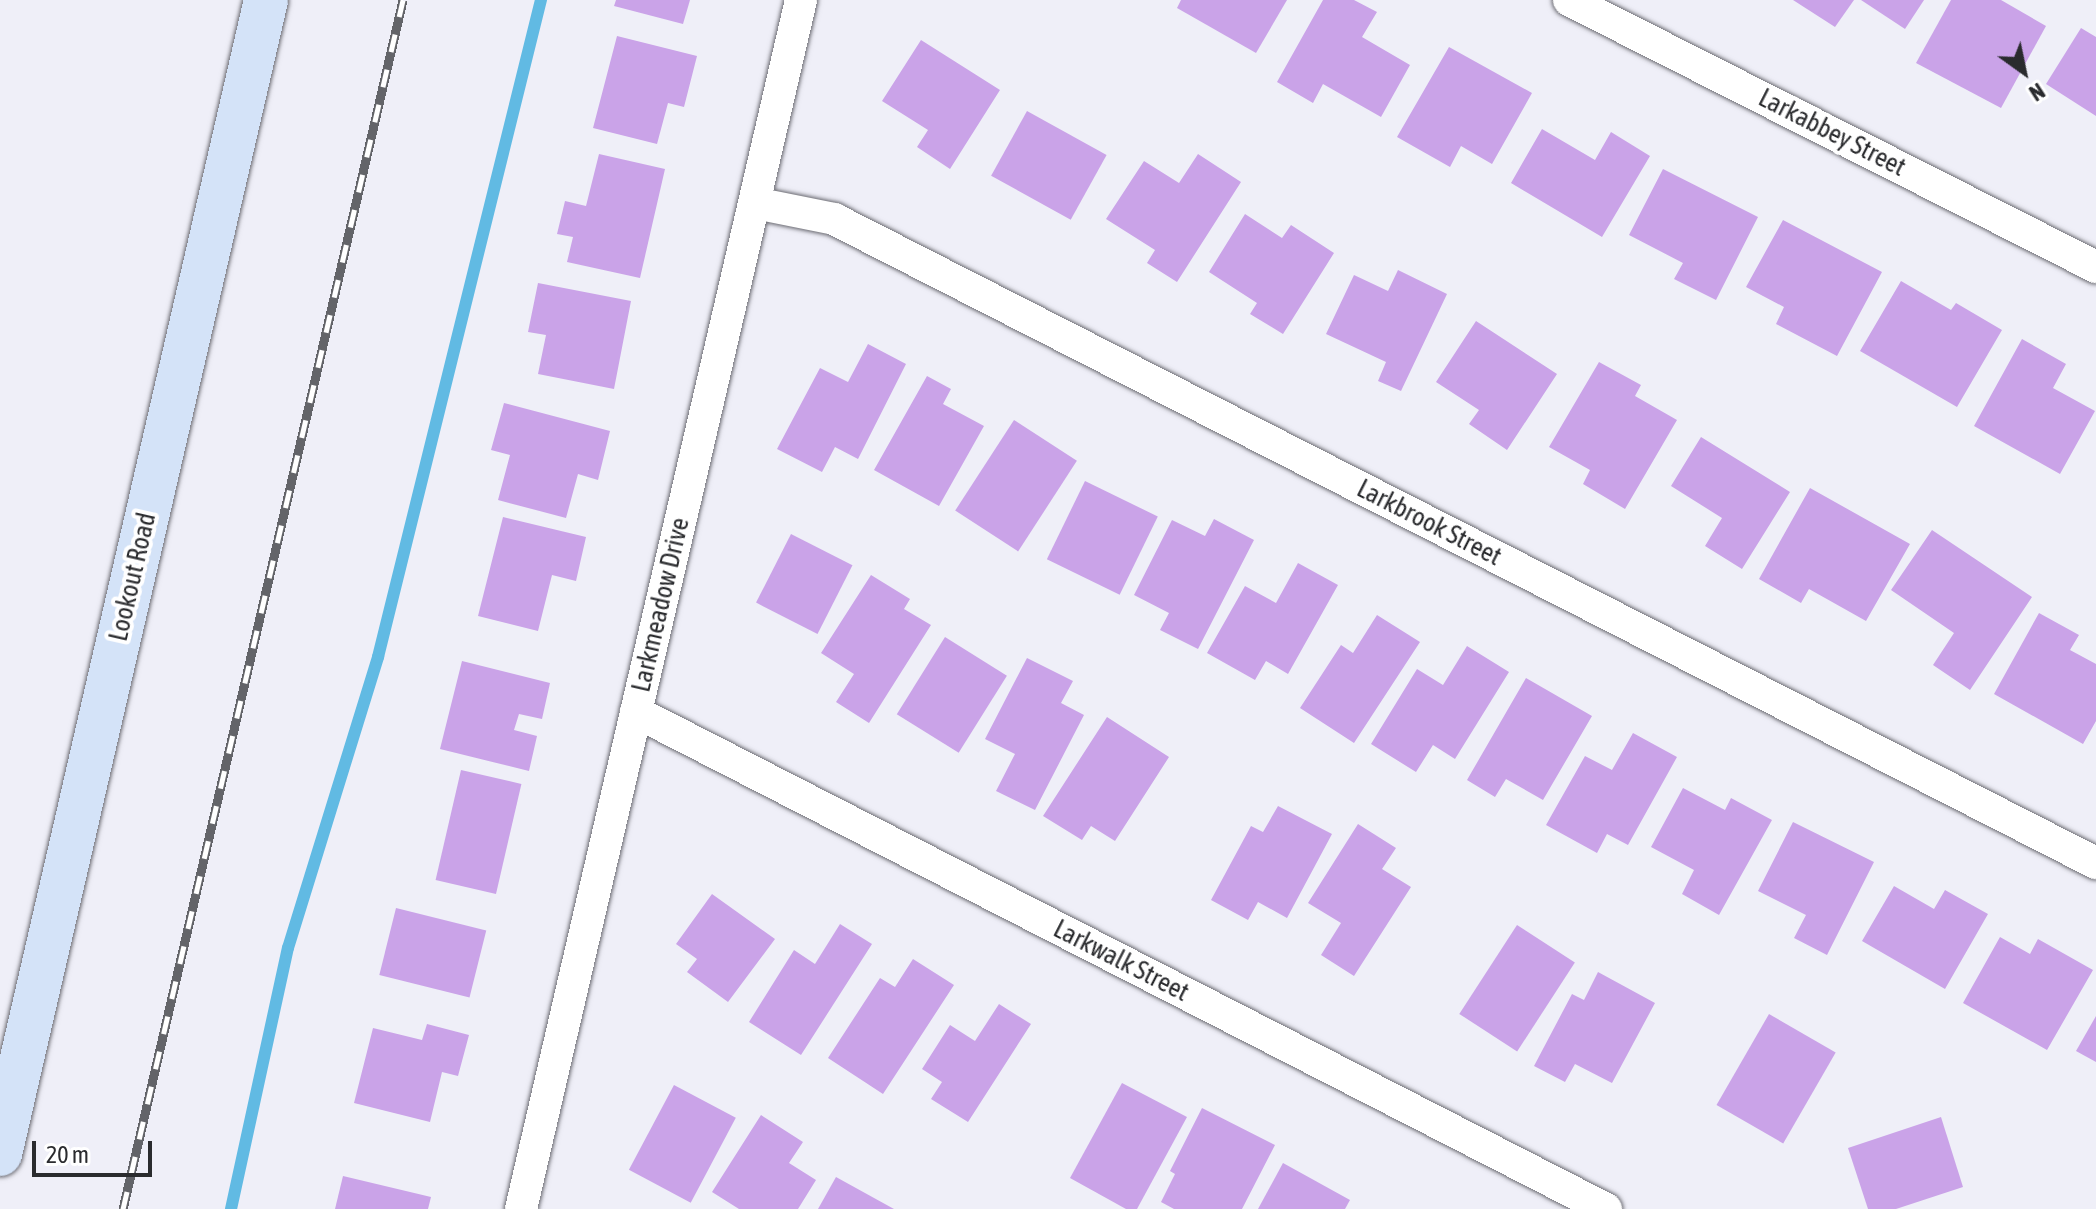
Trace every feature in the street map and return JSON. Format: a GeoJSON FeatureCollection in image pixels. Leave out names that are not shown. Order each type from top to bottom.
{"type":"FeatureCollection","features":[{"type":"Feature","properties":{"kind":"street","name":"Lookout Road"},"geometry":{"type":"LineString","coordinates":[[0,1154],[266,0]]}},
{"type":"Feature","properties":{"kind":"street","name":"Larkmeadow Drive"},"geometry":{"type":"LineString","coordinates":[[521,1209],[801,0]]}},
{"type":"Feature","properties":{"kind":"street","name":"Larkabbey Street"},"geometry":{"type":"LineString","coordinates":[[1569,0],[2096,267]]}},
{"type":"Feature","properties":{"kind":"street","name":"Larkbrook Street"},"geometry":{"type":"LineString","coordinates":[[755,203],[834,219],[2096,863]]}},
{"type":"Feature","properties":{"kind":"street","name":"Larkwalk Street"},"geometry":{"type":"LineString","coordinates":[[636,712],[1606,1209]]}},
{"type":"Feature","properties":{"kind":"building"},"geometry":{"type":"Polygon","coordinates":[[[616,0],[690,0],[683,24],[614,6],[616,0]]]}},
{"type":"Feature","properties":{"kind":"building"},"geometry":{"type":"Polygon","coordinates":[[[1181,0],[1287,0],[1256,53],[1177,8],[1181,0]]]}},
{"type":"Feature","properties":{"kind":"building"},"geometry":{"type":"Polygon","coordinates":[[[1323,0],[1354,0],[1377,12],[1362,37],[1410,65],[1381,117],[1323,84],[1313,103],[1277,82],[1323,0]]]}},
{"type":"Feature","properties":{"kind":"building"},"geometry":{"type":"Polygon","coordinates":[[[1793,0],[1854,0],[1835,27],[1793,0]]]}},
{"type":"Feature","properties":{"kind":"building"},"geometry":{"type":"Polygon","coordinates":[[[1861,0],[1924,0],[1905,29],[1861,0]]]}},
{"type":"Feature","properties":{"kind":"building"},"geometry":{"type":"Polygon","coordinates":[[[1951,0],[2001,0],[2046,26],[2001,108],[1916,63],[1951,0]]]}},
{"type":"Feature","properties":{"kind":"building"},"geometry":{"type":"Polygon","coordinates":[[[2081,28],[2096,37],[2096,116],[2046,84],[2081,28]]]}},
{"type":"Feature","properties":{"kind":"building"},"geometry":{"type":"Polygon","coordinates":[[[617,36],[697,56],[684,107],[668,103],[657,144],[593,128],[617,36]]]}},
{"type":"Feature","properties":{"kind":"building"},"geometry":{"type":"Polygon","coordinates":[[[921,40],[1000,90],[950,169],[917,147],[928,130],[882,101],[921,40]]]}},
{"type":"Feature","properties":{"kind":"building"},"geometry":{"type":"Polygon","coordinates":[[[1449,47],[1532,93],[1492,164],[1461,146],[1450,167],[1397,137],[1449,47]]]}},
{"type":"Feature","properties":{"kind":"building"},"geometry":{"type":"Polygon","coordinates":[[[1027,111],[1107,155],[1071,220],[991,176],[1027,111]]]}},
{"type":"Feature","properties":{"kind":"building"},"geometry":{"type":"Polygon","coordinates":[[[1542,129],[1595,160],[1611,132],[1650,156],[1602,237],[1511,183],[1542,129]]]}},
{"type":"Feature","properties":{"kind":"building"},"geometry":{"type":"Polygon","coordinates":[[[599,154],[665,169],[640,278],[567,262],[573,237],[557,234],[565,201],[586,206],[599,154]]]}},
{"type":"Feature","properties":{"kind":"building"},"geometry":{"type":"Polygon","coordinates":[[[1198,154],[1241,182],[1177,282],[1147,263],[1155,250],[1106,219],[1144,161],[1179,183],[1198,154]]]}},
{"type":"Feature","properties":{"kind":"building"},"geometry":{"type":"Polygon","coordinates":[[[1663,169],[1758,217],[1716,300],[1674,279],[1683,263],[1629,235],[1663,169]]]}},
{"type":"Feature","properties":{"kind":"building"},"geometry":{"type":"Polygon","coordinates":[[[1245,214],[1282,238],[1291,225],[1334,253],[1283,334],[1250,314],[1257,303],[1209,272],[1245,214]]]}},
{"type":"Feature","properties":{"kind":"building"},"geometry":{"type":"Polygon","coordinates":[[[1783,220],[1882,272],[1837,356],[1776,324],[1784,307],[1746,287],[1783,220]]]}},
{"type":"Feature","properties":{"kind":"building"},"geometry":{"type":"Polygon","coordinates":[[[1398,270],[1447,294],[1401,391],[1378,381],[1386,362],[1326,334],[1354,275],[1388,291],[1398,270]]]}},
{"type":"Feature","properties":{"kind":"building"},"geometry":{"type":"Polygon","coordinates":[[[1901,281],[1951,310],[1956,303],[2002,330],[1957,407],[1860,351],[1901,281]]]}},
{"type":"Feature","properties":{"kind":"building"},"geometry":{"type":"Polygon","coordinates":[[[538,283],[631,301],[614,389],[538,374],[546,335],[528,332],[538,283]]]}},
{"type":"Feature","properties":{"kind":"building"},"geometry":{"type":"Polygon","coordinates":[[[1476,321],[1557,374],[1507,450],[1469,424],[1479,410],[1436,382],[1476,321]]]}},
{"type":"Feature","properties":{"kind":"building"},"geometry":{"type":"Polygon","coordinates":[[[2022,339],[2066,364],[2053,388],[2095,411],[2060,474],[1974,426],[2022,339]]]}},
{"type":"Feature","properties":{"kind":"building"},"geometry":{"type":"Polygon","coordinates":[[[868,344],[906,364],[858,459],[835,447],[822,472],[777,449],[820,368],[848,382],[868,344]]]}},
{"type":"Feature","properties":{"kind":"building"},"geometry":{"type":"Polygon","coordinates":[[[1599,362],[1641,385],[1635,396],[1677,420],[1625,509],[1583,484],[1590,470],[1549,447],[1599,362]]]}},
{"type":"Feature","properties":{"kind":"building"},"geometry":{"type":"Polygon","coordinates":[[[927,376],[951,389],[943,404],[984,426],[939,506],[874,470],[927,376]]]}},
{"type":"Feature","properties":{"kind":"building"},"geometry":{"type":"Polygon","coordinates":[[[504,403],[610,431],[598,480],[578,474],[566,518],[498,500],[510,455],[491,450],[504,403]]]}},
{"type":"Feature","properties":{"kind":"building"},"geometry":{"type":"Polygon","coordinates":[[[1014,420],[1077,461],[1018,551],[955,511],[1014,420]]]}},
{"type":"Feature","properties":{"kind":"building"},"geometry":{"type":"Polygon","coordinates":[[[1701,437],[1790,492],[1742,569],[1705,546],[1722,518],[1671,486],[1701,437]]]}},
{"type":"Feature","properties":{"kind":"building"},"geometry":{"type":"Polygon","coordinates":[[[1085,481],[1158,517],[1120,595],[1047,559],[1085,481]]]}},
{"type":"Feature","properties":{"kind":"building"},"geometry":{"type":"Polygon","coordinates":[[[1810,488],[1910,544],[1866,621],[1809,589],[1801,603],[1759,579],[1810,488]]]}},
{"type":"Feature","properties":{"kind":"building"},"geometry":{"type":"Polygon","coordinates":[[[503,517],[586,537],[576,581],[552,575],[538,631],[478,616],[503,517]]]}},
{"type":"Feature","properties":{"kind":"building"},"geometry":{"type":"Polygon","coordinates":[[[1214,519],[1254,540],[1198,649],[1160,630],[1169,613],[1134,595],[1172,520],[1205,536],[1214,519]]]}},
{"type":"Feature","properties":{"kind":"building"},"geometry":{"type":"Polygon","coordinates":[[[1932,530],[2032,597],[1970,690],[1933,665],[1954,633],[1891,590],[1932,530]]]}},
{"type":"Feature","properties":{"kind":"building"},"geometry":{"type":"Polygon","coordinates":[[[791,534],[852,565],[818,634],[756,603],[791,534]]]}},
{"type":"Feature","properties":{"kind":"building"},"geometry":{"type":"Polygon","coordinates":[[[1298,563],[1338,585],[1288,674],[1266,661],[1255,680],[1207,653],[1245,586],[1276,603],[1298,563]]]}},
{"type":"Feature","properties":{"kind":"building"},"geometry":{"type":"Polygon","coordinates":[[[871,575],[910,599],[904,609],[931,625],[869,723],[836,702],[854,674],[821,653],[871,575]]]}},
{"type":"Feature","properties":{"kind":"building"},"geometry":{"type":"Polygon","coordinates":[[[2039,613],[2079,635],[2070,650],[2096,664],[2096,721],[2083,744],[1994,694],[2039,613]]]}},
{"type":"Feature","properties":{"kind":"building"},"geometry":{"type":"Polygon","coordinates":[[[1377,615],[1420,642],[1354,743],[1300,708],[1341,645],[1353,653],[1377,615]]]}},
{"type":"Feature","properties":{"kind":"building"},"geometry":{"type":"Polygon","coordinates":[[[945,637],[1007,676],[959,753],[897,714],[945,637]]]}},
{"type":"Feature","properties":{"kind":"building"},"geometry":{"type":"Polygon","coordinates":[[[1467,646],[1509,672],[1455,759],[1433,745],[1416,772],[1371,744],[1417,669],[1443,685],[1467,646]]]}},
{"type":"Feature","properties":{"kind":"building"},"geometry":{"type":"Polygon","coordinates":[[[1027,658],[1073,681],[1061,703],[1084,715],[1035,810],[996,791],[1015,754],[985,739],[1027,658]]]}},
{"type":"Feature","properties":{"kind":"building"},"geometry":{"type":"Polygon","coordinates":[[[462,661],[550,683],[542,719],[519,714],[514,730],[537,736],[529,771],[440,749],[462,661]]]}},
{"type":"Feature","properties":{"kind":"building"},"geometry":{"type":"Polygon","coordinates":[[[1526,678],[1592,716],[1543,800],[1506,779],[1495,797],[1467,780],[1526,678]]]}},
{"type":"Feature","properties":{"kind":"building"},"geometry":{"type":"Polygon","coordinates":[[[1107,717],[1169,757],[1115,841],[1091,826],[1082,840],[1043,816],[1107,717]]]}},
{"type":"Feature","properties":{"kind":"building"},"geometry":{"type":"Polygon","coordinates":[[[1633,733],[1677,757],[1628,845],[1607,834],[1597,853],[1546,825],[1585,756],[1612,770],[1633,733]]]}},
{"type":"Feature","properties":{"kind":"building"},"geometry":{"type":"Polygon","coordinates":[[[461,770],[521,784],[496,894],[436,880],[461,770]]]}},
{"type":"Feature","properties":{"kind":"building"},"geometry":{"type":"Polygon","coordinates":[[[1683,788],[1725,810],[1731,798],[1772,820],[1719,915],[1682,894],[1694,870],[1651,847],[1683,788]]]}},
{"type":"Feature","properties":{"kind":"building"},"geometry":{"type":"Polygon","coordinates":[[[1278,806],[1332,834],[1287,918],[1258,902],[1248,920],[1211,900],[1251,826],[1263,832],[1278,806]]]}},
{"type":"Feature","properties":{"kind":"building"},"geometry":{"type":"Polygon","coordinates":[[[1793,822],[1874,862],[1827,955],[1794,938],[1806,915],[1758,891],[1793,822]]]}},
{"type":"Feature","properties":{"kind":"building"},"geometry":{"type":"Polygon","coordinates":[[[1358,824],[1396,848],[1382,869],[1411,887],[1354,976],[1321,955],[1341,923],[1308,903],[1358,824]]]}},
{"type":"Feature","properties":{"kind":"building"},"geometry":{"type":"Polygon","coordinates":[[[1894,886],[1934,909],[1945,890],[1988,914],[1945,989],[1862,941],[1894,886]]]}},
{"type":"Feature","properties":{"kind":"building"},"geometry":{"type":"Polygon","coordinates":[[[712,894],[775,939],[728,1002],[687,972],[697,959],[676,944],[712,894]]]}},
{"type":"Feature","properties":{"kind":"building"},"geometry":{"type":"Polygon","coordinates":[[[396,908],[486,930],[470,997],[379,975],[396,908]]]}},
{"type":"Feature","properties":{"kind":"building"},"geometry":{"type":"Polygon","coordinates":[[[840,924],[872,944],[801,1055],[749,1022],[794,950],[815,964],[840,924]]]}},
{"type":"Feature","properties":{"kind":"building"},"geometry":{"type":"Polygon","coordinates":[[[1517,925],[1575,963],[1517,1051],[1459,1014],[1517,925]]]}},
{"type":"Feature","properties":{"kind":"building"},"geometry":{"type":"Polygon","coordinates":[[[2000,937],[2030,954],[2038,939],[2093,970],[2047,1050],[1963,1003],[2000,937]]]}},
{"type":"Feature","properties":{"kind":"building"},"geometry":{"type":"Polygon","coordinates":[[[913,959],[954,985],[883,1094],[828,1058],[880,978],[895,987],[913,959]]]}},
{"type":"Feature","properties":{"kind":"building"},"geometry":{"type":"Polygon","coordinates":[[[1598,972],[1655,1003],[1612,1083],[1575,1064],[1565,1082],[1534,1066],[1572,994],[1584,1000],[1598,972]]]}},
{"type":"Feature","properties":{"kind":"building"},"geometry":{"type":"Polygon","coordinates":[[[999,1004],[1031,1024],[968,1122],[931,1099],[942,1082],[922,1069],[950,1025],[975,1041],[999,1004]]]}},
{"type":"Feature","properties":{"kind":"building"},"geometry":{"type":"Polygon","coordinates":[[[1769,1014],[1836,1052],[1783,1143],[1716,1105],[1769,1014]]]}},
{"type":"Feature","properties":{"kind":"building"},"geometry":{"type":"Polygon","coordinates":[[[2096,1016],[2096,1062],[2076,1051],[2096,1016]]]}},
{"type":"Feature","properties":{"kind":"building"},"geometry":{"type":"Polygon","coordinates":[[[427,1024],[469,1035],[458,1076],[442,1072],[430,1122],[354,1103],[373,1028],[422,1040],[427,1024]]]}},
{"type":"Feature","properties":{"kind":"building"},"geometry":{"type":"Polygon","coordinates":[[[1122,1083],[1187,1117],[1137,1209],[1126,1209],[1070,1178],[1122,1083]]]}},
{"type":"Feature","properties":{"kind":"building"},"geometry":{"type":"Polygon","coordinates":[[[674,1085],[736,1118],[691,1203],[629,1170],[674,1085]]]}},
{"type":"Feature","properties":{"kind":"building"},"geometry":{"type":"Polygon","coordinates":[[[1202,1108],[1275,1145],[1242,1209],[1174,1209],[1161,1202],[1175,1174],[1170,1171],[1202,1108]]]}},
{"type":"Feature","properties":{"kind":"building"},"geometry":{"type":"Polygon","coordinates":[[[761,1115],[803,1142],[789,1163],[816,1180],[798,1209],[739,1209],[712,1192],[761,1115]]]}},
{"type":"Feature","properties":{"kind":"building"},"geometry":{"type":"Polygon","coordinates":[[[1941,1117],[1963,1187],[1896,1209],[1868,1209],[1848,1148],[1941,1117]]]}},
{"type":"Feature","properties":{"kind":"building"},"geometry":{"type":"Polygon","coordinates":[[[1283,1163],[1350,1200],[1345,1209],[1258,1209],[1283,1163]]]}},
{"type":"Feature","properties":{"kind":"building"},"geometry":{"type":"Polygon","coordinates":[[[343,1176],[431,1197],[428,1209],[335,1209],[343,1176]]]}},
{"type":"Feature","properties":{"kind":"building"},"geometry":{"type":"Polygon","coordinates":[[[836,1177],[894,1209],[818,1209],[836,1177]]]}},
{"type":"Feature","properties":{"kind":"waterway"},"geometry":{"type":"LineString","coordinates":[[231,1209],[288,948],[378,657],[541,0]]}},
{"type":"Feature","properties":{"kind":"railway"},"geometry":{"type":"LineString","coordinates":[[123,1209],[403,0]]}}]}
